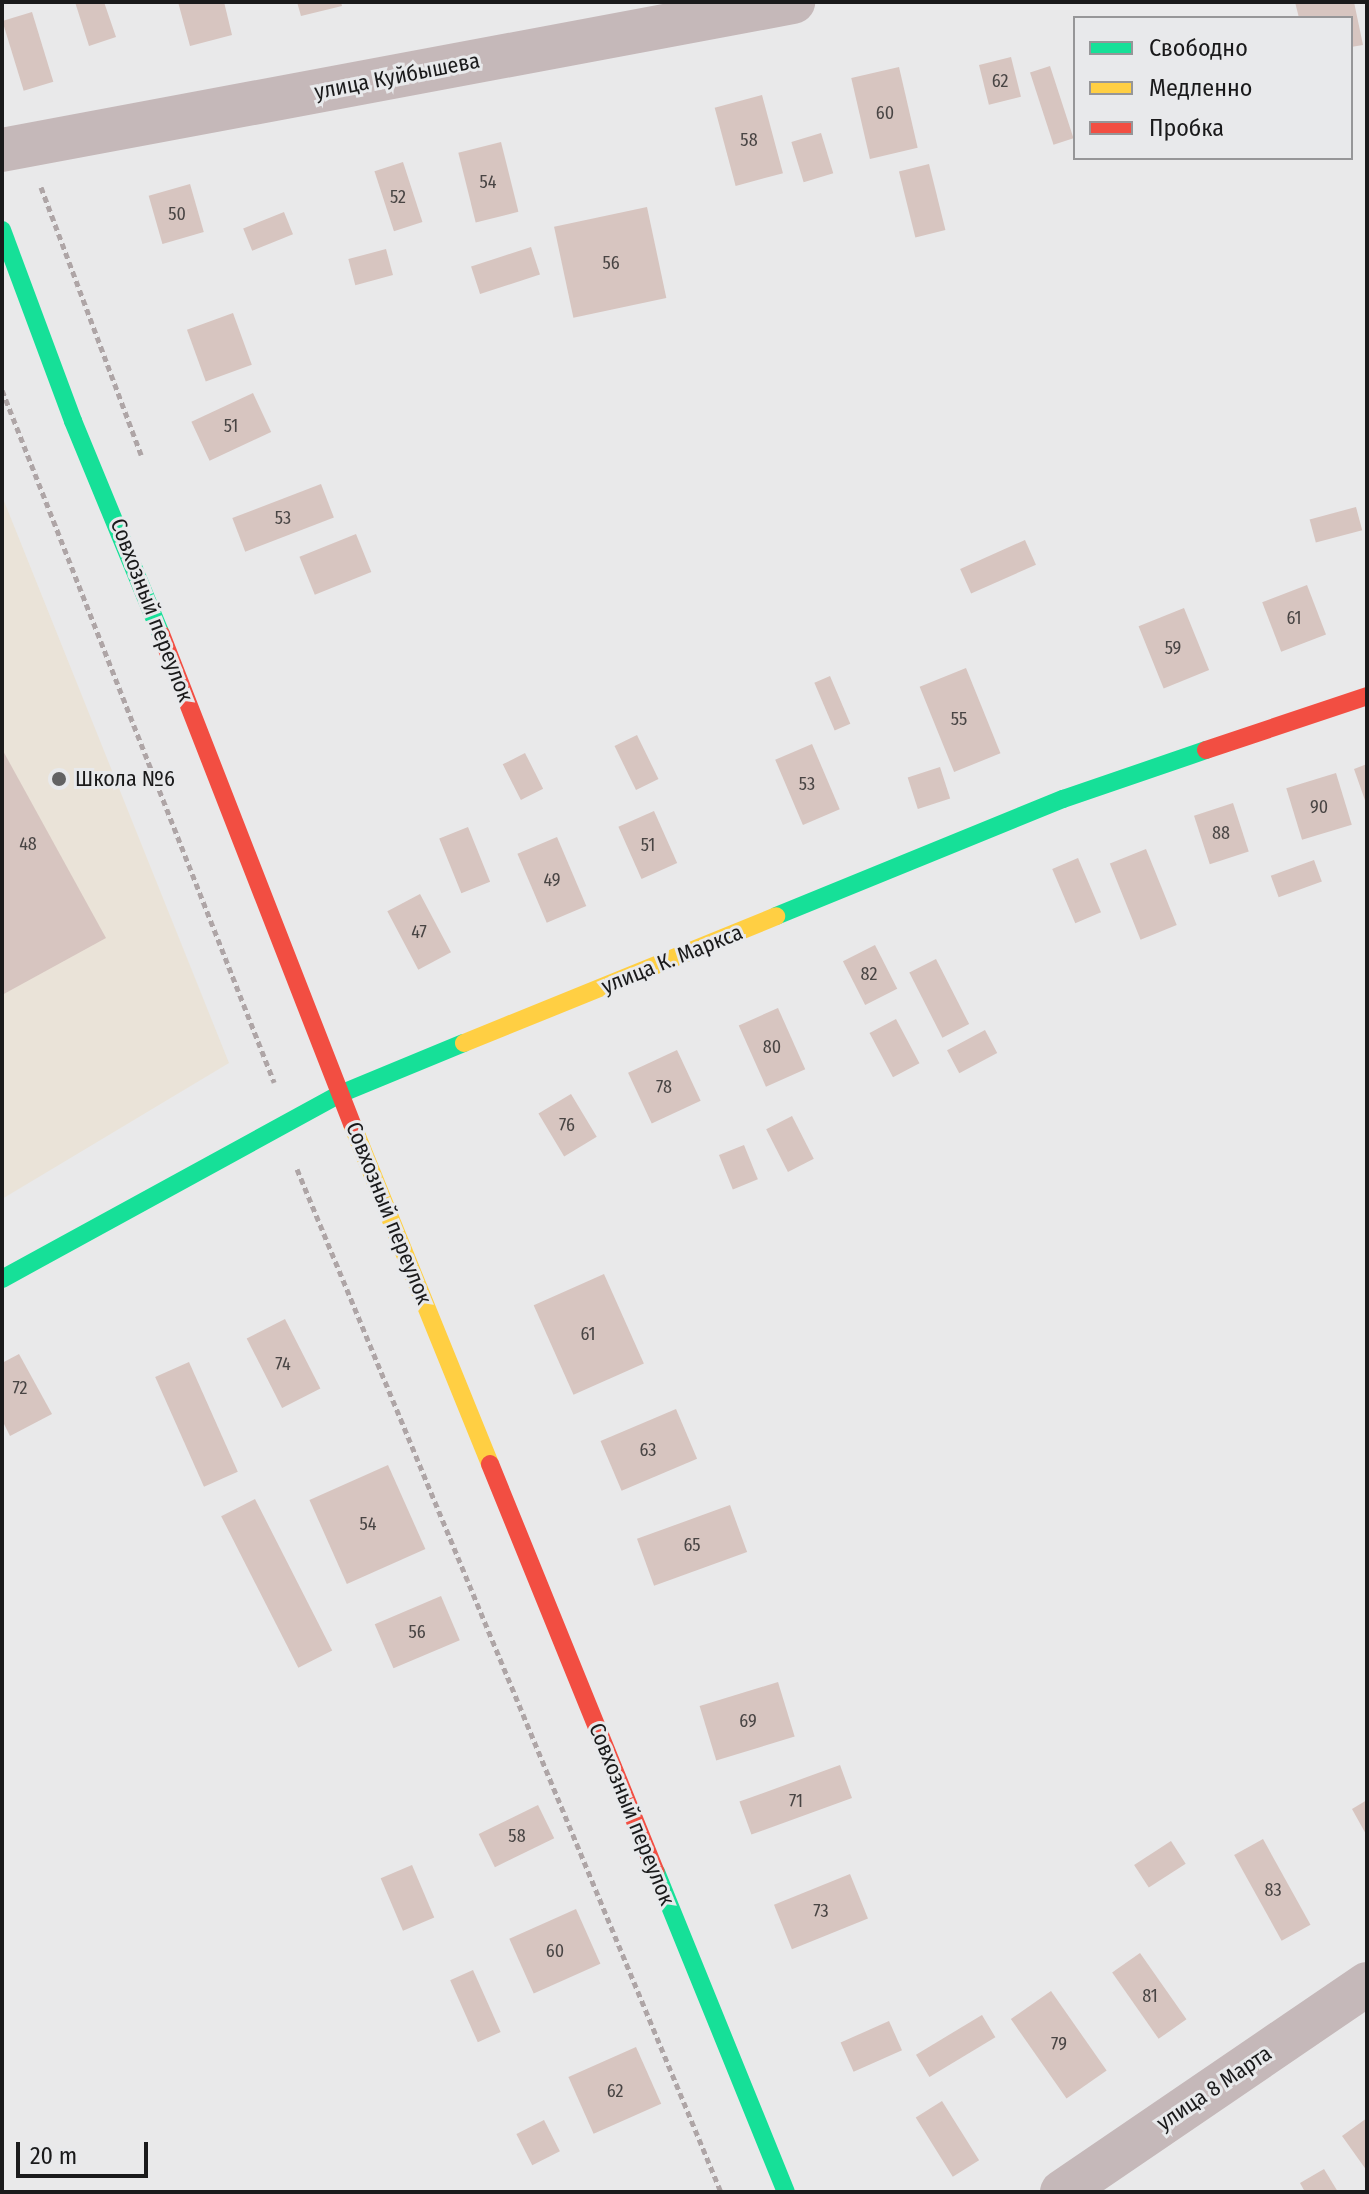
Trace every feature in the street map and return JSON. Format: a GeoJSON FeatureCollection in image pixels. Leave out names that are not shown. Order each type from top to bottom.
{"type":"FeatureCollection","features":[{"type":"Feature","properties":{"kind":"street","name":"улица Куйбышева"},"geometry":{"type":"LineString","coordinates":[[2,150],[793,2]]}},
{"type":"Feature","properties":{"kind":"street","name":"Совхозный переулок"},"geometry":{"type":"LineString","coordinates":[[2,230],[73,421],[109,501],[340,1094],[786,2192]]}},
{"type":"Feature","properties":{"kind":"street","name":"улица К. Маркса"},"geometry":{"type":"LineString","coordinates":[[2,1279],[340,1094],[1063,799],[1367,696]]}},
{"type":"Feature","properties":{"kind":"street","name":"улица 8 Марта"},"geometry":{"type":"LineString","coordinates":[[1062,2192],[1367,1984]]}},
{"type":"Feature","properties":{"kind":"path"},"geometry":{"type":"LineString","coordinates":[[2,390],[274,1083],[282,1125],[308,1202],[721,2192]]}},
{"type":"Feature","properties":{"kind":"shaded area","name":"Школа №6"},"geometry":{"type":"Polygon","coordinates":[[[2,496],[229,1063],[2,1199],[2,496]]]}},
{"type":"Feature","properties":{"kind":"building"},"geometry":{"type":"Polygon","coordinates":[[[75,2],[104,2],[116,37],[89,46],[75,2]]]}},
{"type":"Feature","properties":{"kind":"building"},"geometry":{"type":"Polygon","coordinates":[[[178,2],[224,2],[232,35],[190,46],[178,2]]]}},
{"type":"Feature","properties":{"kind":"building"},"geometry":{"type":"Polygon","coordinates":[[[297,2],[341,2],[342,6],[301,16],[297,2]]]}},
{"type":"Feature","properties":{"kind":"building"},"geometry":{"type":"Polygon","coordinates":[[[1295,2],[1354,2],[1363,45],[1353,47],[1353,16],[1298,16],[1295,2]]]}},
{"type":"Feature","properties":{"kind":"building"},"geometry":{"type":"Polygon","coordinates":[[[32,12],[53,82],[24,91],[2,21],[32,12]]]}},
{"type":"Feature","properties":{"kind":"building"},"geometry":{"type":"Polygon","coordinates":[[[1011,57],[1021,97],[989,105],[979,65],[1011,57]]]}},
{"type":"Feature","properties":{"kind":"building"},"geometry":{"type":"Polygon","coordinates":[[[1050,66],[1073,137],[1054,145],[1030,72],[1050,66]]]}},
{"type":"Feature","properties":{"kind":"building"},"geometry":{"type":"Polygon","coordinates":[[[899,67],[918,148],[870,159],[851,78],[899,67]]]}},
{"type":"Feature","properties":{"kind":"building"},"geometry":{"type":"Polygon","coordinates":[[[762,95],[783,173],[736,186],[715,108],[762,95]]]}},
{"type":"Feature","properties":{"kind":"building"},"geometry":{"type":"Polygon","coordinates":[[[821,133],[833,173],[804,182],[791,142],[821,133]]]}},
{"type":"Feature","properties":{"kind":"building"},"geometry":{"type":"Polygon","coordinates":[[[501,142],[518,212],[476,223],[458,153],[501,142]]]}},
{"type":"Feature","properties":{"kind":"building"},"geometry":{"type":"Polygon","coordinates":[[[403,162],[422,222],[394,231],[374,171],[403,162]]]}},
{"type":"Feature","properties":{"kind":"building"},"geometry":{"type":"Polygon","coordinates":[[[929,164],[945,230],[915,237],[899,171],[929,164]]]}},
{"type":"Feature","properties":{"kind":"building"},"geometry":{"type":"Polygon","coordinates":[[[190,184],[204,232],[162,244],[149,196],[190,184]]]}},
{"type":"Feature","properties":{"kind":"building"},"geometry":{"type":"Polygon","coordinates":[[[647,207],[666,298],[573,318],[554,227],[647,207]]]}},
{"type":"Feature","properties":{"kind":"building"},"geometry":{"type":"Polygon","coordinates":[[[284,212],[293,234],[252,251],[243,228],[284,212]]]}},
{"type":"Feature","properties":{"kind":"building"},"geometry":{"type":"Polygon","coordinates":[[[531,247],[540,275],[480,294],[471,266],[531,247]]]}},
{"type":"Feature","properties":{"kind":"building"},"geometry":{"type":"Polygon","coordinates":[[[386,249],[393,275],[355,285],[348,259],[386,249]]]}},
{"type":"Feature","properties":{"kind":"building"},"geometry":{"type":"Polygon","coordinates":[[[233,313],[252,365],[206,381],[187,330],[233,313]]]}},
{"type":"Feature","properties":{"kind":"building"},"geometry":{"type":"Polygon","coordinates":[[[253,393],[271,432],[210,461],[191,422],[253,393]]]}},
{"type":"Feature","properties":{"kind":"building"},"geometry":{"type":"Polygon","coordinates":[[[321,484],[334,518],[245,552],[232,518],[321,484]]]}},
{"type":"Feature","properties":{"kind":"building"},"geometry":{"type":"Polygon","coordinates":[[[1356,507],[1362,530],[1316,543],[1310,519],[1356,507]]]}},
{"type":"Feature","properties":{"kind":"building"},"geometry":{"type":"Polygon","coordinates":[[[356,534],[371,572],[315,595],[299,557],[356,534]]]}},
{"type":"Feature","properties":{"kind":"building"},"geometry":{"type":"Polygon","coordinates":[[[1025,540],[1036,565],[971,594],[960,569],[1025,540]]]}},
{"type":"Feature","properties":{"kind":"building"},"geometry":{"type":"Polygon","coordinates":[[[1307,585],[1326,634],[1281,652],[1262,602],[1307,585]]]}},
{"type":"Feature","properties":{"kind":"building"},"geometry":{"type":"Polygon","coordinates":[[[1184,608],[1209,670],[1164,688],[1139,626],[1184,608]]]}},
{"type":"Feature","properties":{"kind":"building"},"geometry":{"type":"Polygon","coordinates":[[[966,668],[1000,753],[954,772],[920,687],[966,668]]]}},
{"type":"Feature","properties":{"kind":"building"},"geometry":{"type":"Polygon","coordinates":[[[830,676],[850,724],[835,731],[814,683],[830,676]]]}},
{"type":"Feature","properties":{"kind":"building"},"geometry":{"type":"Polygon","coordinates":[[[637,735],[658,779],[636,790],[615,746],[637,735]]]}},
{"type":"Feature","properties":{"kind":"building"},"geometry":{"type":"Polygon","coordinates":[[[812,744],[840,809],[803,825],[775,760],[812,744]]]}},
{"type":"Feature","properties":{"kind":"building"},"geometry":{"type":"Polygon","coordinates":[[[2,749],[106,938],[2,995],[2,749]]]}},
{"type":"Feature","properties":{"kind":"building"},"geometry":{"type":"Polygon","coordinates":[[[525,753],[543,789],[521,800],[503,764],[525,753]]]}},
{"type":"Feature","properties":{"kind":"building"},"geometry":{"type":"Polygon","coordinates":[[[1367,764],[1367,806],[1354,769],[1367,764]]]}},
{"type":"Feature","properties":{"kind":"building"},"geometry":{"type":"Polygon","coordinates":[[[940,767],[950,798],[918,809],[908,778],[940,767]]]}},
{"type":"Feature","properties":{"kind":"building"},"geometry":{"type":"Polygon","coordinates":[[[1336,773],[1352,825],[1302,840],[1286,788],[1336,773]]]}},
{"type":"Feature","properties":{"kind":"building"},"geometry":{"type":"Polygon","coordinates":[[[1233,803],[1249,852],[1210,864],[1194,816],[1233,803]]]}},
{"type":"Feature","properties":{"kind":"building"},"geometry":{"type":"Polygon","coordinates":[[[654,811],[677,863],[642,879],[618,827],[654,811]]]}},
{"type":"Feature","properties":{"kind":"building"},"geometry":{"type":"Polygon","coordinates":[[[468,827],[490,882],[461,893],[439,839],[468,827]]]}},
{"type":"Feature","properties":{"kind":"building"},"geometry":{"type":"Polygon","coordinates":[[[557,837],[586,906],[547,923],[517,854],[557,837]]]}},
{"type":"Feature","properties":{"kind":"building"},"geometry":{"type":"Polygon","coordinates":[[[1146,849],[1177,925],[1141,940],[1110,864],[1146,849]]]}},
{"type":"Feature","properties":{"kind":"building"},"geometry":{"type":"Polygon","coordinates":[[[1078,858],[1101,912],[1075,923],[1052,869],[1078,858]]]}},
{"type":"Feature","properties":{"kind":"building"},"geometry":{"type":"Polygon","coordinates":[[[1314,860],[1322,882],[1279,897],[1271,876],[1314,860]]]}},
{"type":"Feature","properties":{"kind":"building"},"geometry":{"type":"Polygon","coordinates":[[[420,894],[451,952],[418,970],[387,911],[420,894]]]}},
{"type":"Feature","properties":{"kind":"building"},"geometry":{"type":"Polygon","coordinates":[[[875,945],[897,989],[865,1005],[843,961],[875,945]]]}},
{"type":"Feature","properties":{"kind":"building"},"geometry":{"type":"Polygon","coordinates":[[[936,959],[969,1024],[942,1038],[909,973],[936,959]]]}},
{"type":"Feature","properties":{"kind":"building"},"geometry":{"type":"Polygon","coordinates":[[[778,1008],[805,1069],[766,1087],[739,1025],[778,1008]]]}},
{"type":"Feature","properties":{"kind":"building"},"geometry":{"type":"Polygon","coordinates":[[[896,1019],[919,1063],[893,1077],[870,1033],[896,1019]]]}},
{"type":"Feature","properties":{"kind":"building"},"geometry":{"type":"Polygon","coordinates":[[[985,1030],[997,1053],[959,1073],[947,1050],[985,1030]]]}},
{"type":"Feature","properties":{"kind":"building"},"geometry":{"type":"Polygon","coordinates":[[[677,1050],[701,1101],[652,1124],[628,1073],[677,1050]]]}},
{"type":"Feature","properties":{"kind":"building"},"geometry":{"type":"Polygon","coordinates":[[[571,1094],[597,1137],[564,1156],[538,1114],[571,1094]]]}},
{"type":"Feature","properties":{"kind":"building"},"geometry":{"type":"Polygon","coordinates":[[[792,1116],[814,1159],[788,1172],[766,1129],[792,1116]]]}},
{"type":"Feature","properties":{"kind":"building"},"geometry":{"type":"Polygon","coordinates":[[[744,1145],[758,1179],[733,1189],[719,1155],[744,1145]]]}},
{"type":"Feature","properties":{"kind":"building"},"geometry":{"type":"Polygon","coordinates":[[[604,1274],[644,1364],[574,1395],[534,1305],[604,1274]]]}},
{"type":"Feature","properties":{"kind":"building"},"geometry":{"type":"Polygon","coordinates":[[[285,1319],[320,1388],[282,1408],[247,1339],[285,1319]]]}},
{"type":"Feature","properties":{"kind":"building"},"geometry":{"type":"Polygon","coordinates":[[[19,1354],[52,1414],[10,1436],[2,1420],[2,1363],[19,1354]]]}},
{"type":"Feature","properties":{"kind":"building"},"geometry":{"type":"Polygon","coordinates":[[[189,1362],[238,1472],[204,1487],[155,1377],[189,1362]]]}},
{"type":"Feature","properties":{"kind":"building"},"geometry":{"type":"Polygon","coordinates":[[[676,1409],[697,1459],[622,1491],[601,1441],[676,1409]]]}},
{"type":"Feature","properties":{"kind":"building"},"geometry":{"type":"Polygon","coordinates":[[[388,1465],[425,1549],[347,1584],[309,1500],[388,1465]]]}},
{"type":"Feature","properties":{"kind":"building"},"geometry":{"type":"Polygon","coordinates":[[[255,1499],[332,1650],[298,1668],[221,1516],[255,1499]]]}},
{"type":"Feature","properties":{"kind":"building"},"geometry":{"type":"Polygon","coordinates":[[[730,1505],[747,1552],[654,1586],[637,1539],[730,1505]]]}},
{"type":"Feature","properties":{"kind":"building"},"geometry":{"type":"Polygon","coordinates":[[[441,1596],[460,1640],[393,1668],[375,1624],[441,1596]]]}},
{"type":"Feature","properties":{"kind":"building"},"geometry":{"type":"Polygon","coordinates":[[[778,1682],[795,1737],[716,1760],[700,1706],[778,1682]]]}},
{"type":"Feature","properties":{"kind":"building"},"geometry":{"type":"Polygon","coordinates":[[[840,1765],[852,1798],[751,1834],[739,1802],[840,1765]]]}},
{"type":"Feature","properties":{"kind":"building"},"geometry":{"type":"Polygon","coordinates":[[[1367,1800],[1367,1836],[1352,1809],[1367,1800]]]}},
{"type":"Feature","properties":{"kind":"building"},"geometry":{"type":"Polygon","coordinates":[[[538,1805],[554,1838],[495,1867],[479,1834],[538,1805]]]}},
{"type":"Feature","properties":{"kind":"building"},"geometry":{"type":"Polygon","coordinates":[[[1263,1839],[1311,1925],[1282,1941],[1234,1855],[1263,1839]]]}},
{"type":"Feature","properties":{"kind":"building"},"geometry":{"type":"Polygon","coordinates":[[[1171,1841],[1186,1864],[1149,1888],[1134,1865],[1171,1841]]]}},
{"type":"Feature","properties":{"kind":"building"},"geometry":{"type":"Polygon","coordinates":[[[412,1865],[434,1917],[403,1931],[381,1878],[412,1865]]]}},
{"type":"Feature","properties":{"kind":"building"},"geometry":{"type":"Polygon","coordinates":[[[850,1874],[868,1919],[792,1949],[774,1905],[850,1874]]]}},
{"type":"Feature","properties":{"kind":"building"},"geometry":{"type":"Polygon","coordinates":[[[576,1909],[600,1964],[534,1994],[509,1939],[576,1909]]]}},
{"type":"Feature","properties":{"kind":"building"},"geometry":{"type":"Polygon","coordinates":[[[1140,1953],[1186,2019],[1159,2039],[1112,1973],[1140,1953]]]}},
{"type":"Feature","properties":{"kind":"building"},"geometry":{"type":"Polygon","coordinates":[[[473,1970],[501,2032],[478,2042],[450,1980],[473,1970]]]}},
{"type":"Feature","properties":{"kind":"building"},"geometry":{"type":"Polygon","coordinates":[[[1051,1991],[1107,2070],[1066,2099],[1011,2019],[1051,1991]]]}},
{"type":"Feature","properties":{"kind":"building"},"geometry":{"type":"Polygon","coordinates":[[[982,2015],[995,2037],[929,2077],[916,2055],[982,2015]]]}},
{"type":"Feature","properties":{"kind":"building"},"geometry":{"type":"Polygon","coordinates":[[[889,2021],[902,2050],[854,2072],[841,2043],[889,2021]]]}},
{"type":"Feature","properties":{"kind":"building"},"geometry":{"type":"Polygon","coordinates":[[[636,2047],[661,2104],[594,2134],[568,2077],[636,2047]]]}},
{"type":"Feature","properties":{"kind":"building"},"geometry":{"type":"Polygon","coordinates":[[[942,2101],[979,2160],[953,2177],[916,2117],[942,2101]]]}},
{"type":"Feature","properties":{"kind":"building"},"geometry":{"type":"Polygon","coordinates":[[[1367,2118],[1367,2171],[1342,2136],[1367,2118]]]}},
{"type":"Feature","properties":{"kind":"building"},"geometry":{"type":"Polygon","coordinates":[[[544,2120],[560,2151],[532,2165],[516,2134],[544,2120]]]}},
{"type":"Feature","properties":{"kind":"building"},"geometry":{"type":"Polygon","coordinates":[[[1324,2169],[1338,2192],[1305,2192],[1300,2183],[1324,2169]]]}},
{"type":"Feature","properties":{"kind":"traffic: fast"},"geometry":{"type":"LineString","coordinates":[[2,230],[73,421],[161,634]]}},
{"type":"Feature","properties":{"kind":"traffic: fast"},"geometry":{"type":"LineString","coordinates":[[776,916],[1063,799],[1206,750]]}},
{"type":"Feature","properties":{"kind":"traffic: fast"},"geometry":{"type":"LineString","coordinates":[[2,1279],[340,1094],[464,1043]]}},
{"type":"Feature","properties":{"kind":"traffic: fast"},"geometry":{"type":"LineString","coordinates":[[656,1872],[786,2192]]}},
{"type":"Feature","properties":{"kind":"traffic: slow"},"geometry":{"type":"LineString","coordinates":[[464,1043],[776,916]]}},
{"type":"Feature","properties":{"kind":"traffic: slow"},"geometry":{"type":"LineString","coordinates":[[352,1124],[490,1464]]}},
{"type":"Feature","properties":{"kind":"traffic: jam"},"geometry":{"type":"LineString","coordinates":[[161,634],[352,1124]]}},
{"type":"Feature","properties":{"kind":"traffic: jam"},"geometry":{"type":"LineString","coordinates":[[1206,750],[1367,696]]}},
{"type":"Feature","properties":{"kind":"traffic: jam"},"geometry":{"type":"LineString","coordinates":[[490,1464],[656,1872]]}},
{"type":"Feature","properties":{"kind":"place","name":"Школа №6"},"geometry":{"type":"Point","coordinates":[59,779]}}]}
